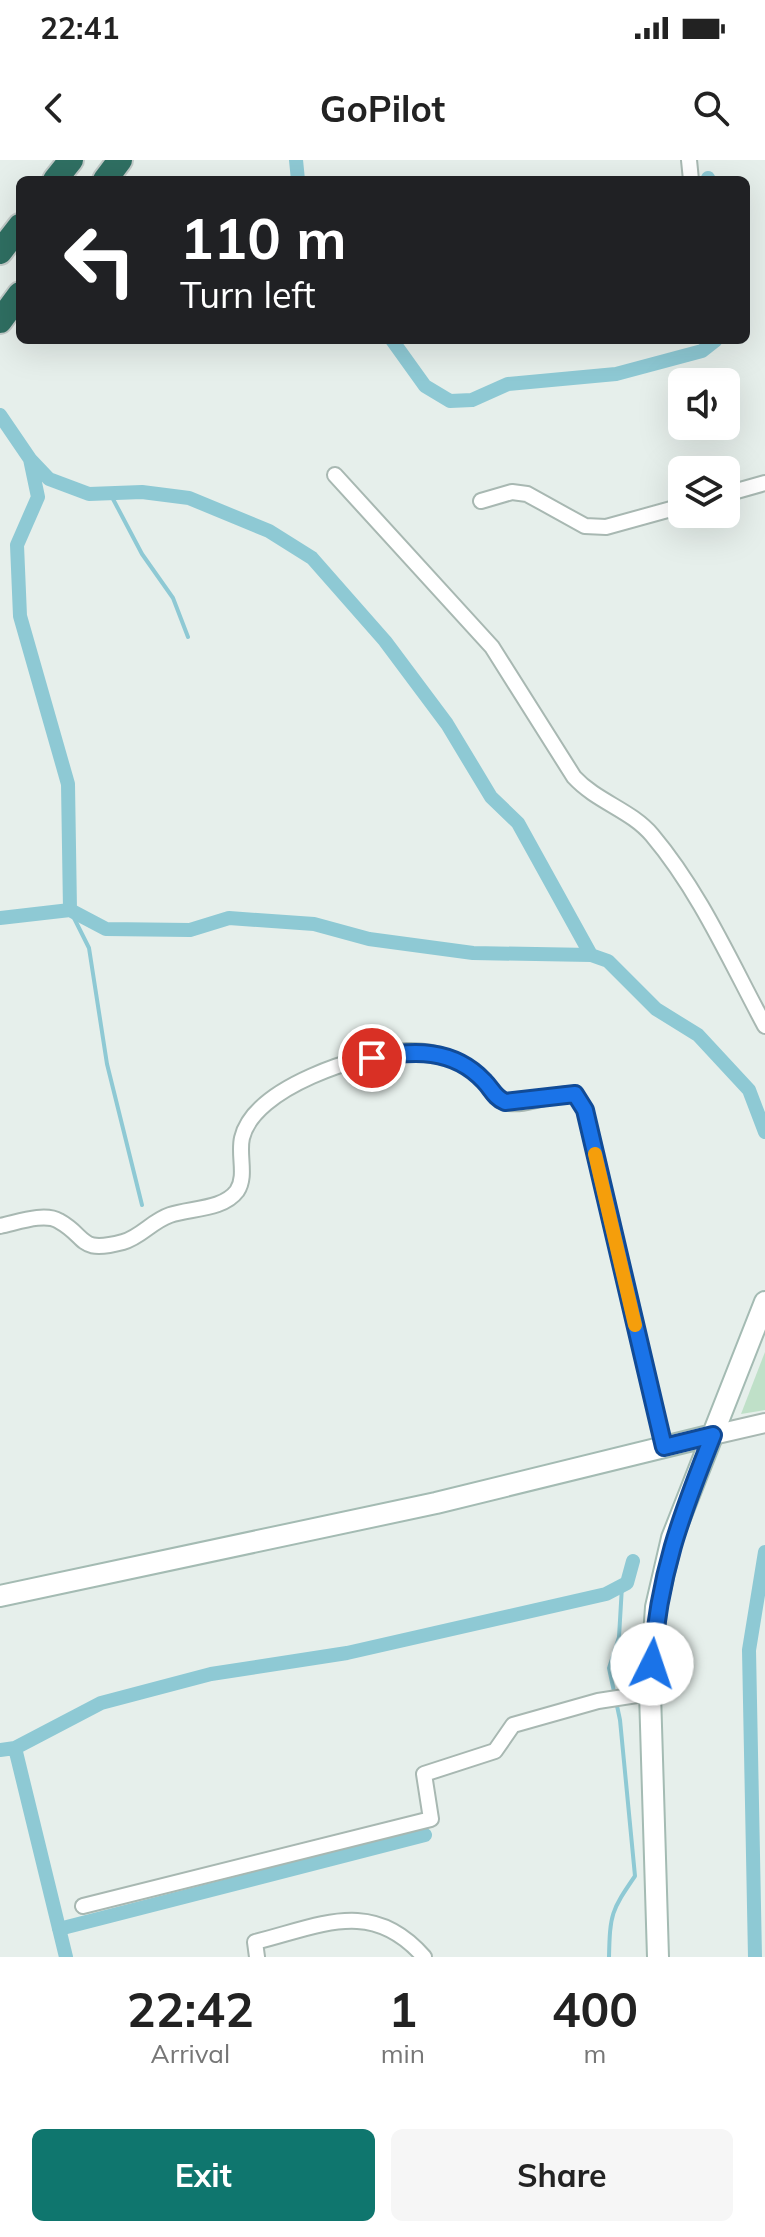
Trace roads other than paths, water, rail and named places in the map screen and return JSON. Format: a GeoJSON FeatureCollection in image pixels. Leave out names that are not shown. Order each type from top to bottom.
{"type":"FeatureCollection","features":[{"type":"Feature","properties":{"kind":"highway"},"geometry":{"type":"LineString","coordinates":[[58,176],[71,160]]}},
{"type":"Feature","properties":{"kind":"highway"},"geometry":{"type":"LineString","coordinates":[[0,252],[16,231]]}},
{"type":"Feature","properties":{"kind":"highway"},"geometry":{"type":"LineString","coordinates":[[0,321],[16,299]]}},
{"type":"Feature","properties":{"kind":"main road"},"geometry":{"type":"LineString","coordinates":[[658,1957],[650,1693],[656,1607],[672,1538],[765,1302]]}},
{"type":"Feature","properties":{"kind":"main road"},"geometry":{"type":"LineString","coordinates":[[0,1596],[436,1503],[713,1435]]}},
{"type":"Feature","properties":{"kind":"street"},"geometry":{"type":"LineString","coordinates":[[335,475],[492,647],[574,777],[591,795],[633,818],[651,834],[708,916],[765,1026]]}},
{"type":"Feature","properties":{"kind":"street"},"geometry":{"type":"LineString","coordinates":[[740,490],[765,483]]}},
{"type":"Feature","properties":{"kind":"street"},"geometry":{"type":"LineString","coordinates":[[481,501],[512,492],[527,494],[585,526],[606,527],[668,510]]}},
{"type":"Feature","properties":{"kind":"street"},"geometry":{"type":"LineString","coordinates":[[0,1226],[46,1218],[59,1221],[84,1243],[97,1246],[125,1242],[170,1214],[217,1204],[234,1195],[241,1183],[242,1138],[249,1124],[280,1092],[307,1077],[372,1058],[406,1051],[434,1053],[463,1063],[484,1081],[497,1098],[505,1102],[575,1094],[585,1110],[664,1447]]}},
{"type":"Feature","properties":{"kind":"street"},"geometry":{"type":"LineString","coordinates":[[713,1435],[760,1424]]}},
{"type":"Feature","properties":{"kind":"street"},"geometry":{"type":"LineString","coordinates":[[83,1906],[431,1819],[424,1774],[495,1751],[513,1725],[617,1698],[650,1693]]}},
{"type":"Feature","properties":{"kind":"street"},"geometry":{"type":"LineString","coordinates":[[257,1957],[255,1942],[340,1921],[371,1919],[410,1941],[424,1957]]}},
{"type":"Feature","properties":{"kind":"waterway"},"geometry":{"type":"LineString","coordinates":[[296,160],[298,176]]}},
{"type":"Feature","properties":{"kind":"waterway"},"geometry":{"type":"LineString","coordinates":[[395,344],[425,386],[450,401],[472,400],[508,384],[616,374],[702,351],[711,344]]}},
{"type":"Feature","properties":{"kind":"waterway"},"geometry":{"type":"LineString","coordinates":[[0,415],[30,459],[38,497],[17,545],[20,616],[68,784],[70,910],[0,918]]}},
{"type":"Feature","properties":{"kind":"waterway"},"geometry":{"type":"LineString","coordinates":[[30,459],[49,479],[89,494],[142,492],[189,498],[269,531],[312,558],[385,641],[447,724],[491,797],[518,823],[591,955]]}},
{"type":"Feature","properties":{"kind":"waterway"},"geometry":{"type":"LineString","coordinates":[[117,493],[113,499],[142,554],[173,598],[188,637]]}},
{"type":"Feature","properties":{"kind":"waterway"},"geometry":{"type":"LineString","coordinates":[[70,910],[89,948],[107,1064],[142,1205]]}},
{"type":"Feature","properties":{"kind":"waterway"},"geometry":{"type":"LineString","coordinates":[[70,910],[106,929],[190,930],[229,918],[314,924],[369,939],[473,953],[591,955],[608,961],[656,1009],[698,1035],[749,1090],[765,1132]]}},
{"type":"Feature","properties":{"kind":"waterway"},"geometry":{"type":"LineString","coordinates":[[755,1957],[749,1650],[765,1552]]}},
{"type":"Feature","properties":{"kind":"waterway"},"geometry":{"type":"LineString","coordinates":[[0,1750],[15,1748],[101,1703],[211,1674],[347,1653],[606,1594],[627,1583],[633,1561]]}},
{"type":"Feature","properties":{"kind":"waterway"},"geometry":{"type":"LineString","coordinates":[[609,1957],[613,1914],[635,1876],[620,1720],[609,1668],[619,1637],[622,1586]]}},
{"type":"Feature","properties":{"kind":"waterway"},"geometry":{"type":"LineString","coordinates":[[15,1748],[66,1957]]}},
{"type":"Feature","properties":{"kind":"waterway"},"geometry":{"type":"LineString","coordinates":[[59,1929],[425,1835]]}}]}
